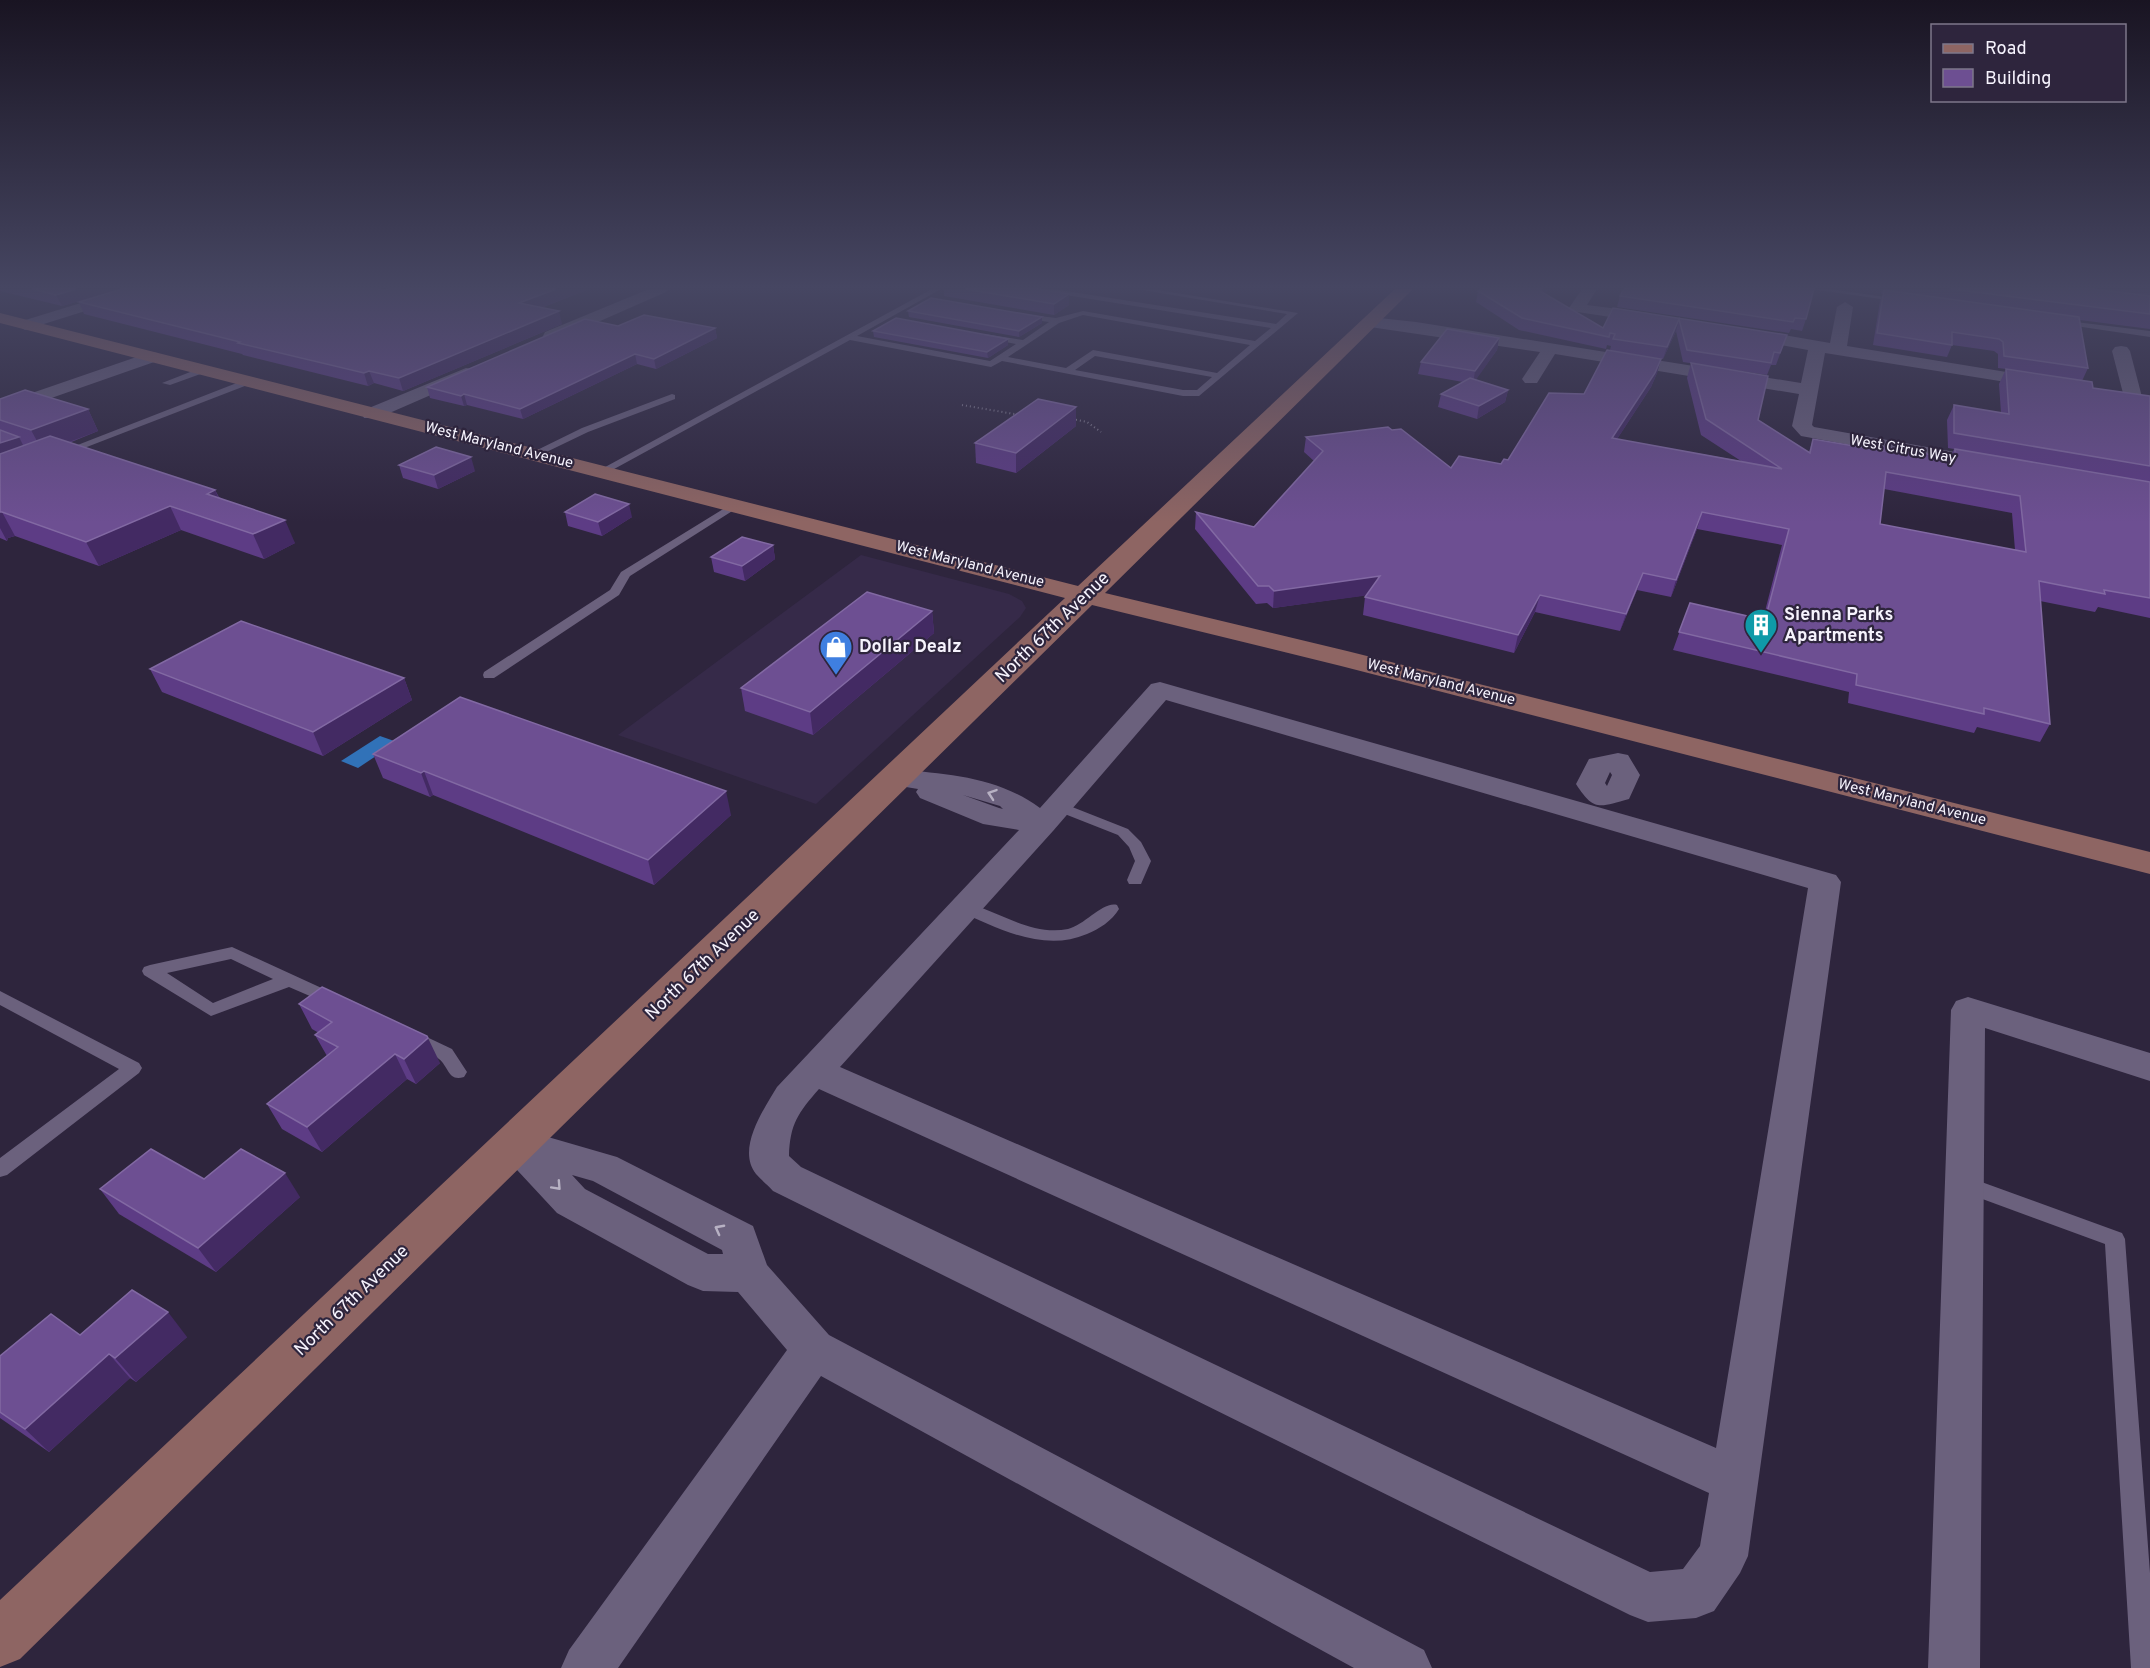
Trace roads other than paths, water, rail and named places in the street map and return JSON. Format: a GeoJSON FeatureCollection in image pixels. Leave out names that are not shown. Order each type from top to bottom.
{"type":"FeatureCollection","features":[{"type":"Feature","properties":{"kind":"street"},"geometry":{"type":"LineString","coordinates":[[0,410],[123,367]]}},
{"type":"Feature","properties":{"kind":"street","name":"West Maryland Avenue"},"geometry":{"type":"LineString","coordinates":[[190,367],[1086,596],[2150,863]]}},
{"type":"Feature","properties":{"kind":"street"},"geometry":{"type":"LineString","coordinates":[[371,414],[479,367]]}},
{"type":"Feature","properties":{"kind":"street","name":"North 67th Avenue"},"geometry":{"type":"LineString","coordinates":[[0,1639],[1324,367]]}},
{"type":"Feature","properties":{"kind":"street"},"geometry":{"type":"LineString","coordinates":[[1531,379],[1539,367]]}},
{"type":"Feature","properties":{"kind":"street"},"geometry":{"type":"LineString","coordinates":[[1667,367],[1809,390]]}},
{"type":"Feature","properties":{"kind":"street","name":"West Citrus Way"},"geometry":{"type":"LineString","coordinates":[[1814,367],[1802,426],[1808,432],[2011,468]]}},
{"type":"Feature","properties":{"kind":"street"},"geometry":{"type":"LineString","coordinates":[[1937,367],[2055,385]]}},
{"type":"Feature","properties":{"kind":"street"},"geometry":{"type":"LineString","coordinates":[[2128,367],[2141,398]]}},
{"type":"Feature","properties":{"kind":"street"},"geometry":{"type":"LineString","coordinates":[[2110,393],[2141,398]]}},
{"type":"Feature","properties":{"kind":"street"},"geometry":{"type":"LineString","coordinates":[[1160,690],[1598,806],[1826,882],[1723,1556],[1696,1593],[1648,1597],[787,1179],[768,1162],[771,1132],[790,1097],[1049,815],[1160,690]]}},
{"type":"Feature","properties":{"kind":"street"},"geometry":{"type":"LineString","coordinates":[[1598,806],[1619,793],[1626,775],[1618,761],[1628,731]]}},
{"type":"Feature","properties":{"kind":"street"},"geometry":{"type":"LineString","coordinates":[[898,778],[959,805],[993,817],[1049,815]]}},
{"type":"Feature","properties":{"kind":"street"},"geometry":{"type":"LineString","coordinates":[[1954,1668],[1968,1010],[2150,1068]]}},
{"type":"Feature","properties":{"kind":"street"},"geometry":{"type":"LineString","coordinates":[[814,1071],[1734,1480]]}},
{"type":"Feature","properties":{"kind":"street"},"geometry":{"type":"LineString","coordinates":[[517,1144],[571,1202],[703,1272],[749,1274],[814,1349],[1406,1668]]}},
{"type":"Feature","properties":{"kind":"street"},"geometry":{"type":"LineString","coordinates":[[587,1668],[814,1349]]}},
{"type":"Feature","properties":{"kind":"lane"},"geometry":{"type":"LineString","coordinates":[[601,472],[793,367]]}},
{"type":"Feature","properties":{"kind":"lane"},"geometry":{"type":"LineString","coordinates":[[1046,367],[1183,393],[1199,393],[1230,367]]}},
{"type":"Feature","properties":{"kind":"lane"},"geometry":{"type":"LineString","coordinates":[[1067,371],[1073,367]]}},
{"type":"Feature","properties":{"kind":"lane"},"geometry":{"type":"LineString","coordinates":[[1169,367],[1219,376]]}},
{"type":"Feature","properties":{"kind":"lane"},"geometry":{"type":"LineString","coordinates":[[167,383],[203,370]]}},
{"type":"Feature","properties":{"kind":"lane"},"geometry":{"type":"LineString","coordinates":[[57,455],[248,382]]}},
{"type":"Feature","properties":{"kind":"lane"},"geometry":{"type":"LineString","coordinates":[[532,455],[585,430],[672,398]]}},
{"type":"Feature","properties":{"kind":"lane"},"geometry":{"type":"LineString","coordinates":[[489,675],[615,592],[625,574],[733,506]]}},
{"type":"Feature","properties":{"kind":"lane"},"geometry":{"type":"LineString","coordinates":[[1049,815],[1123,832],[1136,845],[1143,861],[1135,880]]}},
{"type":"Feature","properties":{"kind":"lane"},"geometry":{"type":"LineString","coordinates":[[964,907],[1028,933],[1063,936],[1089,927],[1111,909]]}},
{"type":"Feature","properties":{"kind":"lane"},"geometry":{"type":"LineString","coordinates":[[289,980],[212,1010],[150,971],[232,952],[352,1009]]}},
{"type":"Feature","properties":{"kind":"lane"},"geometry":{"type":"LineString","coordinates":[[0,998],[133,1068],[0,1169]]}},
{"type":"Feature","properties":{"kind":"lane"},"geometry":{"type":"LineString","coordinates":[[394,1029],[446,1054],[458,1072]]}},
{"type":"Feature","properties":{"kind":"lane"},"geometry":{"type":"LineString","coordinates":[[1965,1184],[2115,1239],[2144,1668]]}},
{"type":"Feature","properties":{"kind":"water"},"geometry":{"type":"Polygon","coordinates":[[[380,736],[397,742],[358,768],[341,761],[380,736]]]}},
{"type":"Feature","properties":{"kind":"place","name":"Sienna Parks Apartments"},"geometry":{"type":"Point","coordinates":[1761,654]}},
{"type":"Feature","properties":{"kind":"place","name":"Dollar Dealz"},"geometry":{"type":"Point","coordinates":[836,676]}}]}
